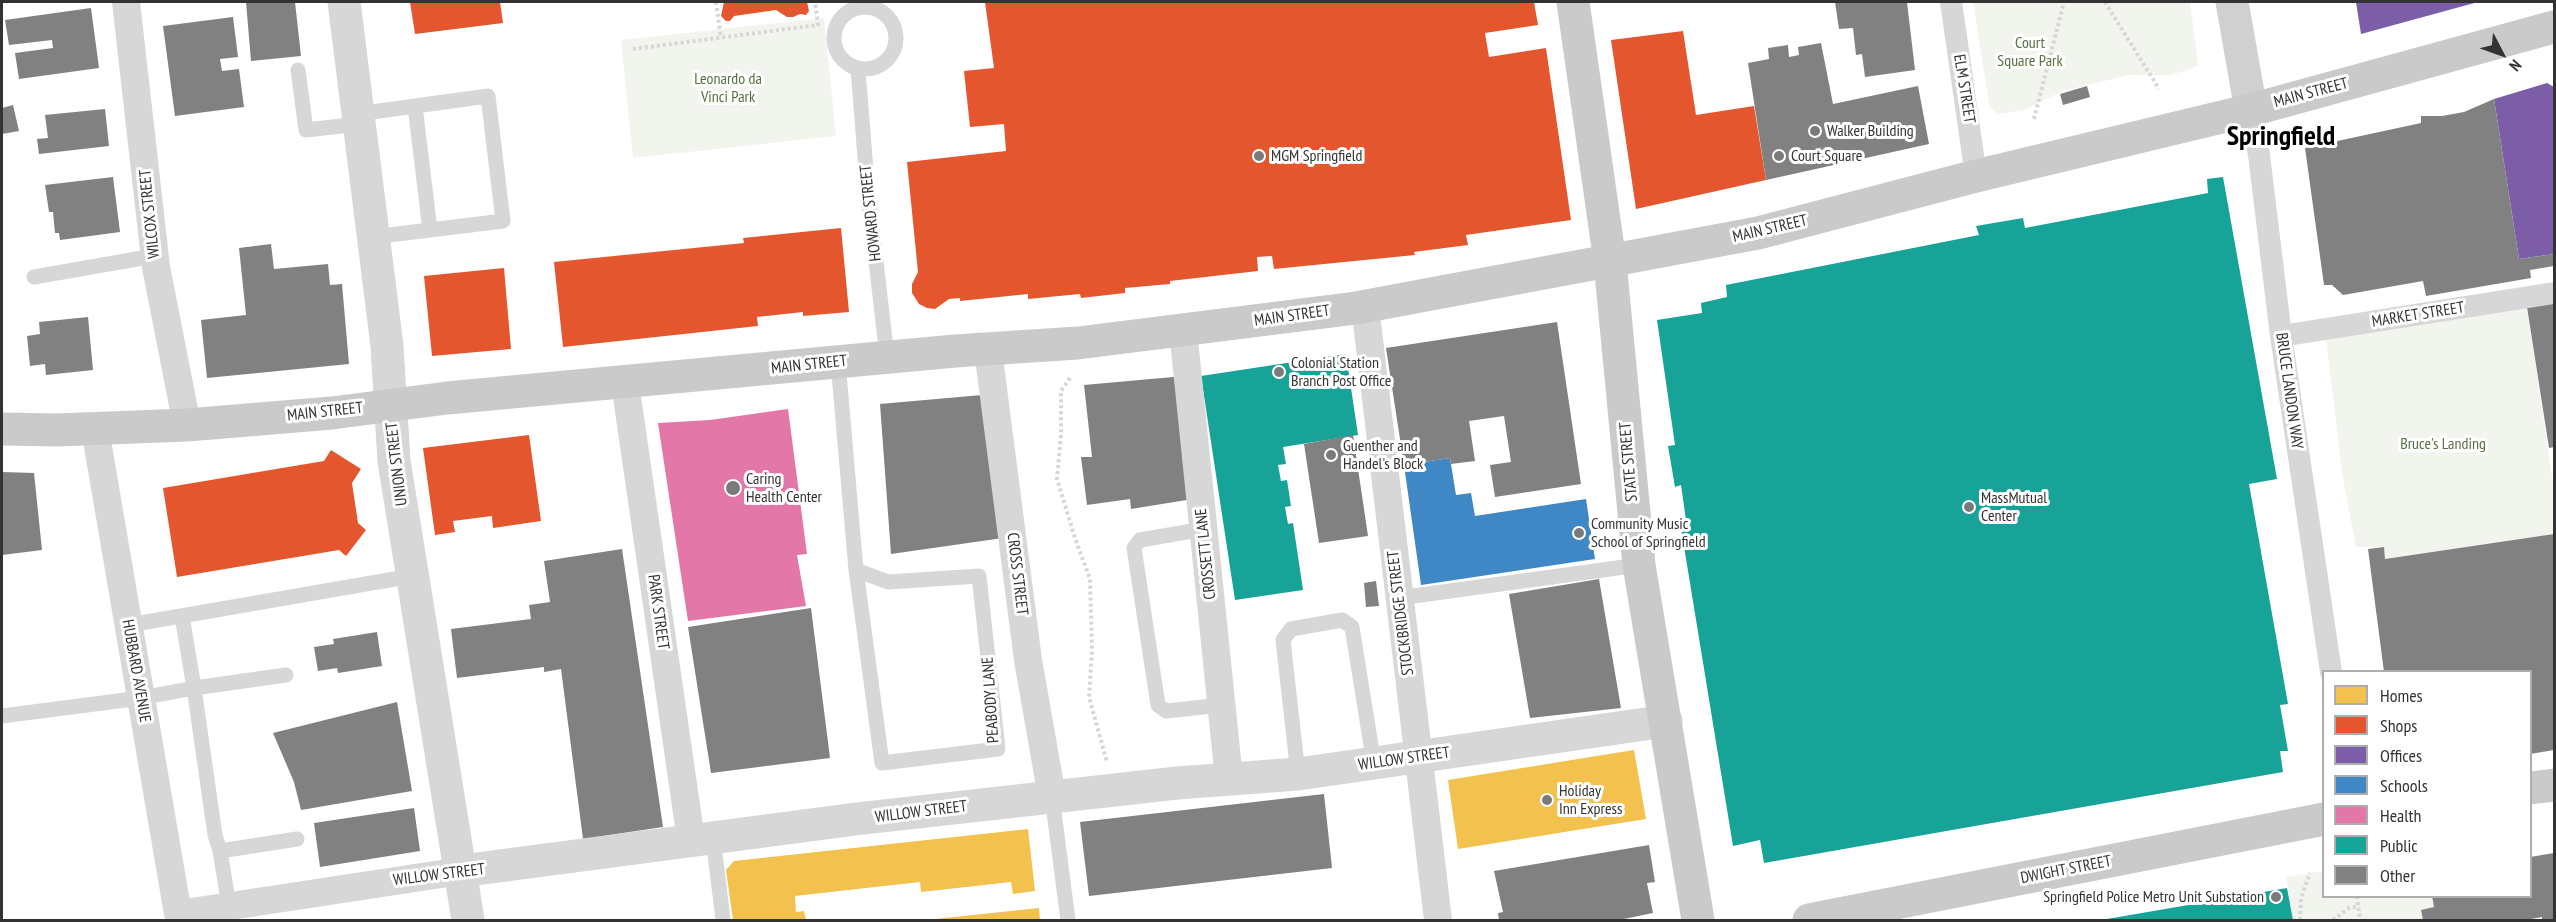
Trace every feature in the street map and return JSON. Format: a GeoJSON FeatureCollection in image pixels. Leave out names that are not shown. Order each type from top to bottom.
{"type":"FeatureCollection","features":[{"type":"Feature","properties":{"kind":"main road","name":"STATE STREET"},"geometry":{"type":"LineString","coordinates":[[1573,2],[1610,262],[1639,565],[1698,921]]}},
{"type":"Feature","properties":{"kind":"main road"},"geometry":{"type":"LineString","coordinates":[[2232,2],[2251,110]]}},
{"type":"Feature","properties":{"kind":"main road","name":"MAIN STREET"},"geometry":{"type":"LineString","coordinates":[[2,429],[95,429],[187,425],[332,413],[390,405],[887,357],[1078,343],[1365,306],[1758,233],[1976,176],[2251,110],[2554,27]]}},
{"type":"Feature","properties":{"kind":"main road"},"geometry":{"type":"LineString","coordinates":[[2532,788],[2554,785]]}},
{"type":"Feature","properties":{"kind":"main road","name":"DWIGHT STREET"},"geometry":{"type":"LineString","coordinates":[[1809,921],[2322,819]]}},
{"type":"Feature","properties":{"kind":"street","name":"WILCOX STREET"},"geometry":{"type":"LineString","coordinates":[[126,2],[154,256],[187,425]]}},
{"type":"Feature","properties":{"kind":"street","name":"UNION STREET"},"geometry":{"type":"LineString","coordinates":[[343,2],[387,346],[394,461],[468,921]]}},
{"type":"Feature","properties":{"kind":"street","name":"ELM STREET"},"geometry":{"type":"LineString","coordinates":[[1951,2],[1976,176]]}},
{"type":"Feature","properties":{"kind":"street","name":"BRUCE LANDON WAY"},"geometry":{"type":"LineString","coordinates":[[2251,110],[2259,155],[2281,336],[2331,670]]}},
{"type":"Feature","properties":{"kind":"street","name":"MARKET STREET"},"geometry":{"type":"LineString","coordinates":[[2281,336],[2554,293]]}},
{"type":"Feature","properties":{"kind":"street","name":"STOCKBRIDGE STREET"},"geometry":{"type":"LineString","coordinates":[[1365,306],[1438,921]]}},
{"type":"Feature","properties":{"kind":"street","name":"CROSSETT LANE"},"geometry":{"type":"LineString","coordinates":[[1183,330],[1229,778]]}},
{"type":"Feature","properties":{"kind":"street","name":"CROSS STREET"},"geometry":{"type":"LineString","coordinates":[[988,350],[1028,660],[1052,797]]}},
{"type":"Feature","properties":{"kind":"street","name":"PARK STREET"},"geometry":{"type":"LineString","coordinates":[[625,383],[702,839]]}},
{"type":"Feature","properties":{"kind":"street","name":"HUBBARD AVENUE"},"geometry":{"type":"LineString","coordinates":[[95,429],[178,914]]}},
{"type":"Feature","properties":{"kind":"street","name":"WILLOW STREET"},"geometry":{"type":"LineString","coordinates":[[178,914],[461,871],[702,839],[1116,790],[1229,778],[1298,774],[1666,721]]}},
{"type":"Feature","properties":{"kind":"lane"},"geometry":{"type":"LineString","coordinates":[[873,8],[884,13],[896,30],[894,52],[879,67],[858,69],[842,60],[834,42],[834,33],[843,16],[852,10],[873,8]]}},
{"type":"Feature","properties":{"kind":"lane","name":"HOWARD STREET"},"geometry":{"type":"LineString","coordinates":[[858,69],[867,183],[887,357]]}},
{"type":"Feature","properties":{"kind":"lane"},"geometry":{"type":"LineString","coordinates":[[298,70],[306,130],[415,106],[488,96],[503,220],[373,237]]}},
{"type":"Feature","properties":{"kind":"lane"},"geometry":{"type":"LineString","coordinates":[[415,106],[430,230]]}},
{"type":"Feature","properties":{"kind":"lane"},"geometry":{"type":"LineString","coordinates":[[34,277],[154,256]]}},
{"type":"Feature","properties":{"kind":"lane","name":"PEABODY LANE"},"geometry":{"type":"LineString","coordinates":[[838,362],[856,570],[882,763],[998,749],[979,576],[888,582],[856,570]]}},
{"type":"Feature","properties":{"kind":"lane"},"geometry":{"type":"LineString","coordinates":[[1204,529],[1140,540],[1134,548],[1158,705],[1166,711],[1222,705]]}},
{"type":"Feature","properties":{"kind":"lane"},"geometry":{"type":"LineString","coordinates":[[1399,598],[1639,565]]}},
{"type":"Feature","properties":{"kind":"lane"},"geometry":{"type":"LineString","coordinates":[[129,625],[412,576]]}},
{"type":"Feature","properties":{"kind":"lane"},"geometry":{"type":"LineString","coordinates":[[182,616],[215,835],[220,851],[229,906]]}},
{"type":"Feature","properties":{"kind":"lane"},"geometry":{"type":"LineString","coordinates":[[1298,774],[1283,640],[1291,628],[1342,620],[1352,627],[1374,764]]}},
{"type":"Feature","properties":{"kind":"lane"},"geometry":{"type":"LineString","coordinates":[[2,716],[141,698],[286,675]]}},
{"type":"Feature","properties":{"kind":"lane"},"geometry":{"type":"LineString","coordinates":[[1052,797],[1068,921]]}},
{"type":"Feature","properties":{"kind":"lane"},"geometry":{"type":"LineString","coordinates":[[220,851],[297,839]]}},
{"type":"Feature","properties":{"kind":"lane"},"geometry":{"type":"LineString","coordinates":[[702,839],[723,921]]}},
{"type":"Feature","properties":{"kind":"path"},"geometry":{"type":"LineString","coordinates":[[716,2],[721,38]]}},
{"type":"Feature","properties":{"kind":"path"},"geometry":{"type":"LineString","coordinates":[[633,49],[818,25],[815,2]]}},
{"type":"Feature","properties":{"kind":"path"},"geometry":{"type":"LineString","coordinates":[[2034,119],[2064,2]]}},
{"type":"Feature","properties":{"kind":"path"},"geometry":{"type":"LineString","coordinates":[[2105,2],[2159,89]]}},
{"type":"Feature","properties":{"kind":"path"},"geometry":{"type":"LineString","coordinates":[[1070,378],[1061,391],[1061,435],[1057,479],[1090,579],[1092,651],[1089,698],[1116,790]]}},
{"type":"Feature","properties":{"kind":"path"},"geometry":{"type":"LineString","coordinates":[[2300,921],[2301,897],[2310,873]]}},
{"type":"Feature","properties":{"kind":"path"},"geometry":{"type":"LineString","coordinates":[[2357,898],[2360,921]]}},
{"type":"Feature","properties":{"kind":"path"},"geometry":{"type":"LineString","coordinates":[[2333,921],[2349,908],[2359,906]]}},
{"type":"Feature","properties":{"kind":"green space","name":"Court Square Park"},"geometry":{"type":"Polygon","coordinates":[[[1973,2],[2190,2],[2198,65],[2170,75],[2129,75],[2063,91],[2024,110],[1998,114],[1990,108],[1973,2]]]}},
{"type":"Feature","properties":{"kind":"green space","name":"Leonardo da Vinci Park"},"geometry":{"type":"Polygon","coordinates":[[[824,18],[836,136],[633,158],[621,40],[824,18]]]}},
{"type":"Feature","properties":{"kind":"green space","name":"Bruce's Landing"},"geometry":{"type":"Polygon","coordinates":[[[2527,307],[2554,491],[2554,534],[2385,559],[2384,547],[2356,547],[2342,473],[2325,329],[2527,307]]]}},
{"type":"Feature","properties":{"kind":"green space"},"geometry":{"type":"Polygon","coordinates":[[[2322,871],[2322,898],[2432,898],[2434,907],[2421,910],[2423,920],[2293,920],[2286,877],[2322,871]]]}},
{"type":"Feature","properties":{"kind":"building: Homes","name":"Holiday Inn Express"},"geometry":{"type":"Polygon","coordinates":[[[1634,750],[1646,819],[1458,849],[1448,780],[1634,750]]]}},
{"type":"Feature","properties":{"kind":"building: Homes"},"geometry":{"type":"Polygon","coordinates":[[[1028,829],[1035,891],[1013,894],[1011,882],[921,892],[920,882],[795,896],[796,912],[804,911],[806,920],[733,920],[726,870],[734,861],[1028,829]]]}},
{"type":"Feature","properties":{"kind":"building: Homes"},"geometry":{"type":"Polygon","coordinates":[[[1039,908],[1040,920],[935,920],[935,919],[1039,908]]]}},
{"type":"Feature","properties":{"kind":"building: Shops"},"geometry":{"type":"Polygon","coordinates":[[[410,2],[500,2],[503,23],[415,34],[410,2]]]}},
{"type":"Feature","properties":{"kind":"building: Shops"},"geometry":{"type":"Polygon","coordinates":[[[724,2],[807,2],[809,11],[806,15],[787,17],[776,10],[734,16],[730,21],[726,21],[721,16],[724,2]]]}},
{"type":"Feature","properties":{"kind":"building: Shops","name":"MGM Springfield"},"geometry":{"type":"Polygon","coordinates":[[[985,2],[1534,2],[1538,25],[1485,33],[1489,57],[1546,48],[1571,220],[1466,235],[1468,245],[1414,252],[1415,255],[1274,269],[1272,256],[1257,257],[1258,271],[1125,288],[1125,293],[1081,298],[1080,294],[1028,299],[1028,294],[960,301],[960,298],[949,299],[935,309],[927,308],[919,304],[912,293],[912,284],[918,272],[907,162],[1006,151],[1004,124],[970,127],[964,71],[994,68],[985,2]]]}},
{"type":"Feature","properties":{"kind":"building: Shops"},"geometry":{"type":"Polygon","coordinates":[[[1683,31],[1696,115],[1754,106],[1766,180],[1636,209],[1611,40],[1683,31]]]}},
{"type":"Feature","properties":{"kind":"building: Shops"},"geometry":{"type":"Polygon","coordinates":[[[841,228],[849,312],[803,316],[803,312],[757,317],[758,326],[563,347],[554,262],[744,243],[743,238],[841,228]]]}},
{"type":"Feature","properties":{"kind":"building: Shops"},"geometry":{"type":"Polygon","coordinates":[[[504,268],[511,349],[432,356],[424,276],[504,268]]]}},
{"type":"Feature","properties":{"kind":"building: Shops"},"geometry":{"type":"Polygon","coordinates":[[[529,435],[541,521],[493,528],[492,516],[453,521],[455,532],[435,535],[423,448],[529,435]]]}},
{"type":"Feature","properties":{"kind":"building: Shops"},"geometry":{"type":"Polygon","coordinates":[[[331,450],[361,469],[352,483],[358,523],[366,530],[346,556],[339,550],[177,577],[163,488],[324,461],[331,450]]]}},
{"type":"Feature","properties":{"kind":"building: Offices"},"geometry":{"type":"Polygon","coordinates":[[[2356,2],[2478,2],[2361,34],[2356,2]]]}},
{"type":"Feature","properties":{"kind":"building: Offices"},"geometry":{"type":"Polygon","coordinates":[[[2547,83],[2554,87],[2554,254],[2519,259],[2494,99],[2547,83]]]}},
{"type":"Feature","properties":{"kind":"building: Schools"},"geometry":{"type":"Polygon","coordinates":[[[1450,458],[1456,495],[1471,493],[1475,516],[1586,499],[1595,559],[1421,585],[1404,465],[1450,458]]]}},
{"type":"Feature","properties":{"kind":"building: Health","name":"Caring Health Center"},"geometry":{"type":"Polygon","coordinates":[[[788,409],[807,554],[797,555],[806,606],[688,621],[658,423],[710,420],[788,409]]]}},
{"type":"Feature","properties":{"kind":"building: Public","name":"MassMutual Center"},"geometry":{"type":"Polygon","coordinates":[[[2223,177],[2277,479],[2249,484],[2288,704],[2280,705],[2288,751],[2280,751],[2283,772],[1764,863],[1760,840],[1733,846],[1681,528],[1687,527],[1681,485],[1675,487],[1668,446],[1675,445],[1657,320],[1702,313],[1701,303],[1727,297],[1726,285],[1979,235],[1976,226],[2023,218],[2025,228],[2208,193],[2207,179],[2223,177]]]}},
{"type":"Feature","properties":{"kind":"building: Public"},"geometry":{"type":"Polygon","coordinates":[[[1346,354],[1358,435],[1283,447],[1286,464],[1278,465],[1281,481],[1287,480],[1291,506],[1285,507],[1288,524],[1293,523],[1303,590],[1235,600],[1201,376],[1346,354]]]}},
{"type":"Feature","properties":{"kind":"building: Public"},"geometry":{"type":"Polygon","coordinates":[[[2287,888],[2293,920],[2107,920],[2107,919],[2287,888]]]}},
{"type":"Feature","properties":{"kind":"building: Other"},"geometry":{"type":"Polygon","coordinates":[[[246,2],[295,2],[301,56],[251,61],[246,2]]]}},
{"type":"Feature","properties":{"kind":"building: Other"},"geometry":{"type":"Polygon","coordinates":[[[1835,2],[1907,2],[1915,70],[1865,77],[1862,54],[1856,55],[1853,28],[1839,29],[1835,2]]]}},
{"type":"Feature","properties":{"kind":"building: Other"},"geometry":{"type":"Polygon","coordinates":[[[91,8],[99,68],[19,79],[15,53],[53,48],[52,40],[9,45],[5,20],[91,8]]]}},
{"type":"Feature","properties":{"kind":"building: Other"},"geometry":{"type":"Polygon","coordinates":[[[233,17],[238,57],[220,59],[222,71],[239,69],[244,107],[175,116],[163,26],[233,17]]]}},
{"type":"Feature","properties":{"kind":"building: Other","name":"Walker Building"},"geometry":{"type":"Polygon","coordinates":[[[1821,43],[1833,104],[1918,86],[1929,144],[1766,180],[1748,63],[1769,59],[1768,48],[1788,45],[1789,57],[1799,55],[1798,47],[1821,43]]]}},
{"type":"Feature","properties":{"kind":"building: Other"},"geometry":{"type":"Polygon","coordinates":[[[2087,86],[2090,97],[2063,105],[2060,94],[2087,86]]]}},
{"type":"Feature","properties":{"kind":"building: Other"},"geometry":{"type":"Polygon","coordinates":[[[2494,99],[2519,259],[2554,254],[2554,266],[2530,270],[2531,278],[2426,296],[2423,281],[2343,295],[2332,285],[2324,285],[2305,148],[2421,123],[2421,116],[2442,116],[2464,112],[2494,99]]]}},
{"type":"Feature","properties":{"kind":"building: Other"},"geometry":{"type":"Polygon","coordinates":[[[13,105],[19,131],[2,134],[2,108],[13,105]]]}},
{"type":"Feature","properties":{"kind":"building: Other"},"geometry":{"type":"Polygon","coordinates":[[[105,109],[109,146],[39,154],[37,139],[48,138],[45,115],[105,109]]]}},
{"type":"Feature","properties":{"kind":"building: Other"},"geometry":{"type":"Polygon","coordinates":[[[113,177],[120,232],[60,240],[59,233],[55,233],[53,212],[49,212],[45,185],[113,177]]]}},
{"type":"Feature","properties":{"kind":"building: Other"},"geometry":{"type":"Polygon","coordinates":[[[271,244],[274,269],[328,264],[330,285],[342,284],[349,364],[207,378],[201,320],[246,315],[239,248],[271,244]]]}},
{"type":"Feature","properties":{"kind":"building: Other"},"geometry":{"type":"Polygon","coordinates":[[[2554,302],[2554,447],[2549,448],[2527,307],[2554,302]]]}},
{"type":"Feature","properties":{"kind":"building: Other"},"geometry":{"type":"Polygon","coordinates":[[[88,317],[93,370],[46,375],[45,364],[30,366],[27,336],[40,334],[39,322],[88,317]]]}},
{"type":"Feature","properties":{"kind":"building: Other"},"geometry":{"type":"Polygon","coordinates":[[[1557,322],[1581,484],[1495,497],[1490,465],[1511,462],[1504,416],[1469,421],[1475,461],[1451,464],[1450,458],[1404,465],[1386,348],[1557,322]]]}},
{"type":"Feature","properties":{"kind":"building: Other"},"geometry":{"type":"Polygon","coordinates":[[[1184,376],[1199,498],[1131,509],[1130,499],[1087,505],[1081,457],[1092,457],[1084,385],[1184,376]]]}},
{"type":"Feature","properties":{"kind":"building: Other"},"geometry":{"type":"Polygon","coordinates":[[[982,395],[1003,538],[891,554],[880,404],[982,395]]]}},
{"type":"Feature","properties":{"kind":"building: Other"},"geometry":{"type":"Polygon","coordinates":[[[1353,435],[1368,536],[1319,543],[1304,444],[1353,435]]]}},
{"type":"Feature","properties":{"kind":"building: Other"},"geometry":{"type":"Polygon","coordinates":[[[2,472],[34,473],[42,550],[2,555],[2,472]]]}},
{"type":"Feature","properties":{"kind":"building: Other"},"geometry":{"type":"Polygon","coordinates":[[[2554,534],[2554,750],[2532,754],[2532,670],[2384,670],[2368,549],[2384,547],[2385,559],[2554,534]]]}},
{"type":"Feature","properties":{"kind":"building: Other"},"geometry":{"type":"Polygon","coordinates":[[[622,549],[663,827],[583,839],[561,669],[544,672],[544,667],[457,678],[451,629],[531,619],[529,605],[550,602],[544,561],[622,549]]]}},
{"type":"Feature","properties":{"kind":"building: Other"},"geometry":{"type":"Polygon","coordinates":[[[1599,579],[1621,708],[1530,718],[1509,594],[1599,579]]]}},
{"type":"Feature","properties":{"kind":"building: Other"},"geometry":{"type":"Polygon","coordinates":[[[1376,581],[1379,606],[1366,607],[1364,583],[1376,581]]]}},
{"type":"Feature","properties":{"kind":"building: Other"},"geometry":{"type":"Polygon","coordinates":[[[811,608],[830,758],[711,773],[688,627],[811,608]]]}},
{"type":"Feature","properties":{"kind":"building: Other"},"geometry":{"type":"Polygon","coordinates":[[[377,632],[382,666],[338,673],[337,668],[318,671],[314,647],[334,644],[333,639],[377,632]]]}},
{"type":"Feature","properties":{"kind":"building: Other"},"geometry":{"type":"Polygon","coordinates":[[[397,702],[412,791],[301,810],[294,782],[273,733],[397,702]]]}},
{"type":"Feature","properties":{"kind":"building: Other"},"geometry":{"type":"Polygon","coordinates":[[[1324,794],[1332,868],[1089,896],[1080,822],[1324,794]]]}},
{"type":"Feature","properties":{"kind":"building: Other"},"geometry":{"type":"Polygon","coordinates":[[[414,808],[420,851],[320,867],[314,823],[414,808]]]}},
{"type":"Feature","properties":{"kind":"building: Other"},"geometry":{"type":"Polygon","coordinates":[[[1649,845],[1655,882],[1647,883],[1653,913],[1619,920],[1499,920],[1498,913],[1503,912],[1494,871],[1649,845]]]}},
{"type":"Feature","properties":{"kind":"building: Other"},"geometry":{"type":"Polygon","coordinates":[[[2554,853],[2554,920],[2542,920],[2542,917],[2526,920],[2423,920],[2421,910],[2434,907],[2432,898],[2532,898],[2532,857],[2554,853]]]}},
{"type":"Feature","properties":{"kind":"place","name":"Walker Building"},"geometry":{"type":"Point","coordinates":[1815,131]}},
{"type":"Feature","properties":{"kind":"place","name":"MGM Springfield"},"geometry":{"type":"Point","coordinates":[1259,156]}},
{"type":"Feature","properties":{"kind":"place","name":"Court Square"},"geometry":{"type":"Point","coordinates":[1779,156]}},
{"type":"Feature","properties":{"kind":"place","name":"Colonial Station Branch Post Office"},"geometry":{"type":"Point","coordinates":[1279,372]}},
{"type":"Feature","properties":{"kind":"place","name":"Guenther and Handel's Block"},"geometry":{"type":"Point","coordinates":[1331,455]}},
{"type":"Feature","properties":{"kind":"place","name":"Caring Health Center"},"geometry":{"type":"Point","coordinates":[733,488]}},
{"type":"Feature","properties":{"kind":"place","name":"MassMutual Center"},"geometry":{"type":"Point","coordinates":[1969,507]}},
{"type":"Feature","properties":{"kind":"place","name":"Community Music School of Springfield"},"geometry":{"type":"Point","coordinates":[1579,533]}},
{"type":"Feature","properties":{"kind":"place","name":"Holiday Inn Express"},"geometry":{"type":"Point","coordinates":[1547,800]}},
{"type":"Feature","properties":{"kind":"place","name":"Springfield Police Metro Unit Substation"},"geometry":{"type":"Point","coordinates":[2276,897]}},
{"type":"Feature","properties":{"kind":"district","name":"Springfield"},"geometry":{"type":"Point","coordinates":[2281,137]}}]}
